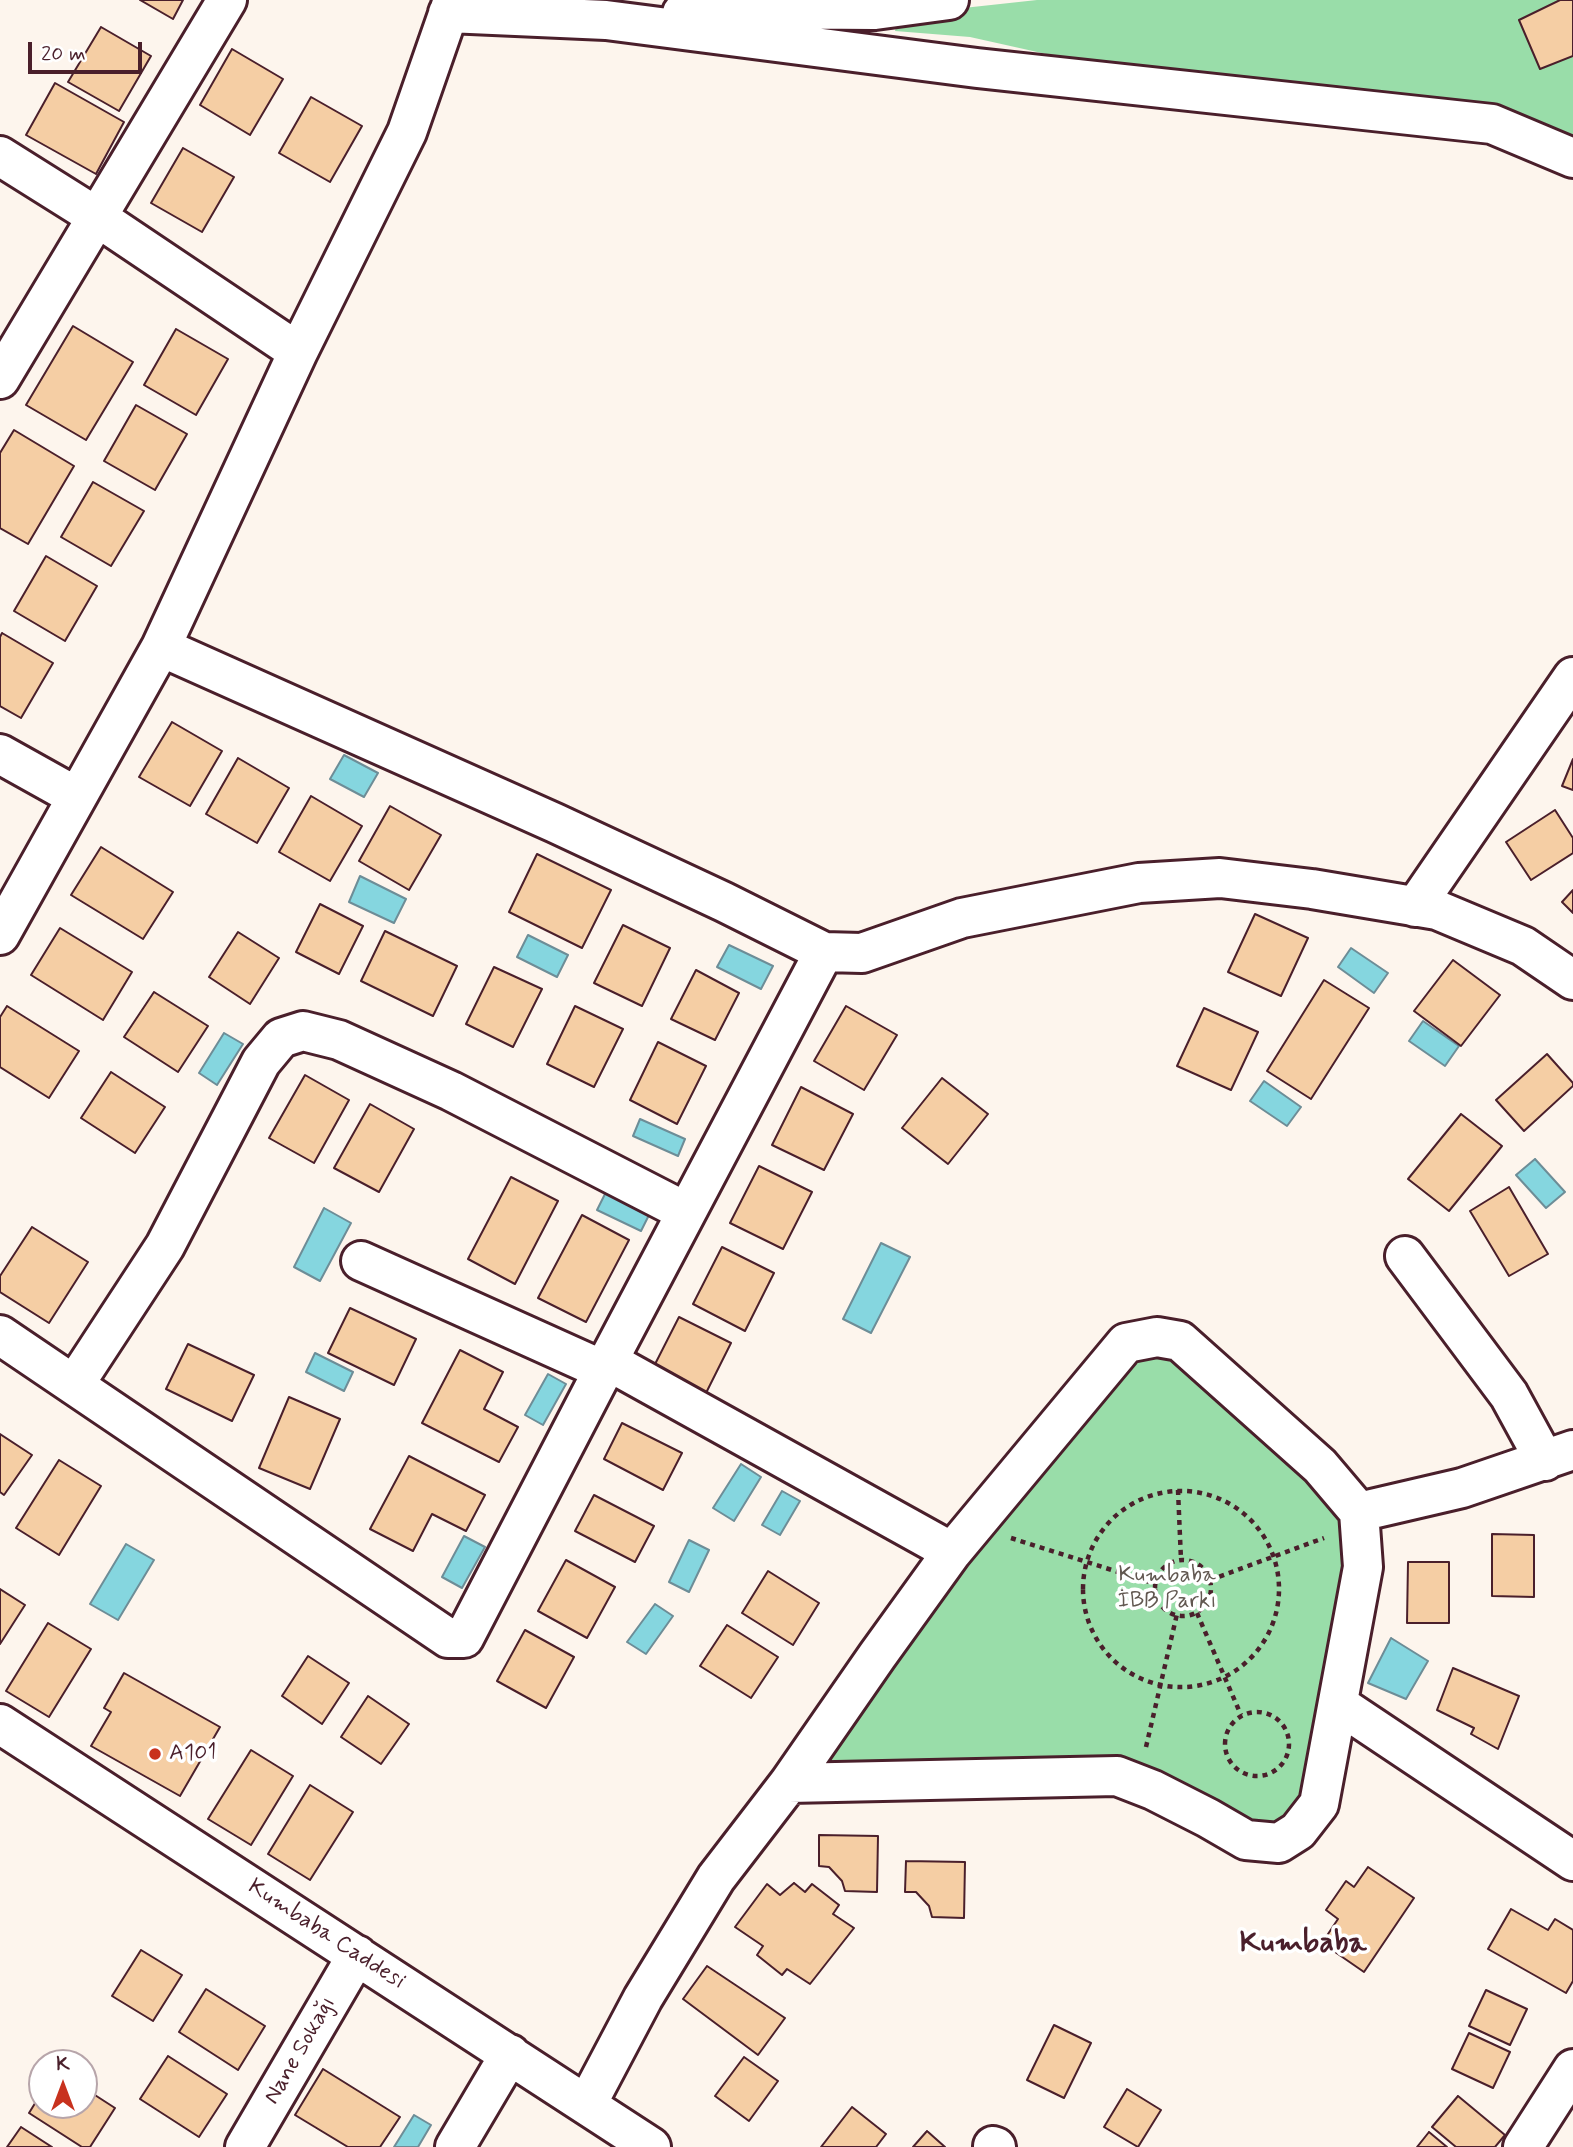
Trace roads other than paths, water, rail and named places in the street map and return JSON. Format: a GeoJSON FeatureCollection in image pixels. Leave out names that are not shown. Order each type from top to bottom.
{"type":"FeatureCollection","features":[{"type":"Feature","properties":{"kind":"street"},"geometry":{"type":"LineString","coordinates":[[0,379],[227,0]]}},
{"type":"Feature","properties":{"kind":"street"},"geometry":{"type":"LineString","coordinates":[[587,19],[742,9],[875,10],[949,0]]}},
{"type":"Feature","properties":{"kind":"street"},"geometry":{"type":"LineString","coordinates":[[0,935],[161,648],[298,352],[407,132],[450,6],[587,19],[977,68],[1492,124],[1573,158]]}},
{"type":"Feature","properties":{"kind":"street"},"geometry":{"type":"LineString","coordinates":[[0,156],[97,217],[298,352]]}},
{"type":"Feature","properties":{"kind":"street"},"geometry":{"type":"LineString","coordinates":[[161,648],[555,823],[824,951],[862,953],[962,918],[1139,883],[1220,878],[1312,889],[1437,911],[1523,946],[1573,980]]}},
{"type":"Feature","properties":{"kind":"street"},"geometry":{"type":"LineString","coordinates":[[1415,907],[1573,677]]}},
{"type":"Feature","properties":{"kind":"street"},"geometry":{"type":"LineString","coordinates":[[0,754],[77,797]]}},
{"type":"Feature","properties":{"kind":"street"},"geometry":{"type":"LineString","coordinates":[[0,1335],[448,1638],[464,1638],[824,951]]}},
{"type":"Feature","properties":{"kind":"street"},"geometry":{"type":"LineString","coordinates":[[74,1385],[166,1246],[261,1062],[281,1038],[303,1031],[339,1040],[450,1091],[687,1212]]}},
{"type":"Feature","properties":{"kind":"street"},"geometry":{"type":"LineString","coordinates":[[1360,1519],[1559,1456],[1509,1395],[1405,1256]]}},
{"type":"Feature","properties":{"kind":"street"},"geometry":{"type":"LineString","coordinates":[[361,1261],[605,1366],[963,1539]]}},
{"type":"Feature","properties":{"kind":"street"},"geometry":{"type":"LineString","coordinates":[[587,2104],[643,1998],[716,1878],[789,1783],[963,1539],[1126,1343],[1157,1337],[1180,1341],[1320,1466],[1360,1519],[1363,1567],[1319,1804],[1298,1832],[1279,1843],[1246,1840],[1208,1818],[1117,1776],[789,1783]]}},
{"type":"Feature","properties":{"kind":"street"},"geometry":{"type":"LineString","coordinates":[[1338,1704],[1573,1861]]}},
{"type":"Feature","properties":{"kind":"street","name":"Kumbaba Caddesi"},"geometry":{"type":"LineString","coordinates":[[0,1724],[650,2147]]}},
{"type":"Feature","properties":{"kind":"street","name":"Nane Sokağı"},"geometry":{"type":"LineString","coordinates":[[245,2147],[357,1955]]}},
{"type":"Feature","properties":{"kind":"street"},"geometry":{"type":"LineString","coordinates":[[455,2147],[510,2054]]}},
{"type":"Feature","properties":{"kind":"street"},"geometry":{"type":"LineString","coordinates":[[1523,2147],[1573,2069]]}},
{"type":"Feature","properties":{"kind":"water"},"geometry":{"type":"Polygon","coordinates":[[[344,755],[378,773],[364,797],[330,779],[344,755]]]}},
{"type":"Feature","properties":{"kind":"water"},"geometry":{"type":"Polygon","coordinates":[[[360,876],[406,899],[394,923],[349,902],[360,876]]]}},
{"type":"Feature","properties":{"kind":"water"},"geometry":{"type":"Polygon","coordinates":[[[528,935],[568,955],[557,977],[517,957],[528,935]]]}},
{"type":"Feature","properties":{"kind":"water"},"geometry":{"type":"Polygon","coordinates":[[[729,945],[773,966],[761,989],[717,967],[729,945]]]}},
{"type":"Feature","properties":{"kind":"water"},"geometry":{"type":"Polygon","coordinates":[[[1351,948],[1388,973],[1374,993],[1338,967],[1351,948]]]}},
{"type":"Feature","properties":{"kind":"water"},"geometry":{"type":"Polygon","coordinates":[[[1423,1021],[1459,1046],[1445,1066],[1409,1041],[1423,1021]]]}},
{"type":"Feature","properties":{"kind":"water"},"geometry":{"type":"Polygon","coordinates":[[[224,1033],[243,1044],[217,1085],[199,1073],[224,1033]]]}},
{"type":"Feature","properties":{"kind":"water"},"geometry":{"type":"Polygon","coordinates":[[[1264,1081],[1301,1107],[1287,1126],[1250,1101],[1264,1081]]]}},
{"type":"Feature","properties":{"kind":"water"},"geometry":{"type":"Polygon","coordinates":[[[640,1119],[685,1139],[678,1156],[633,1136],[640,1119]]]}},
{"type":"Feature","properties":{"kind":"water"},"geometry":{"type":"Polygon","coordinates":[[[1535,1159],[1565,1192],[1546,1208],[1516,1175],[1535,1159]]]}},
{"type":"Feature","properties":{"kind":"water"},"geometry":{"type":"Polygon","coordinates":[[[607,1190],[651,1211],[641,1231],[597,1210],[607,1190]]]}},
{"type":"Feature","properties":{"kind":"water"},"geometry":{"type":"Polygon","coordinates":[[[324,1208],[351,1223],[320,1281],[294,1267],[324,1208]]]}},
{"type":"Feature","properties":{"kind":"water"},"geometry":{"type":"Polygon","coordinates":[[[881,1243],[910,1257],[871,1333],[843,1319],[881,1243]]]}},
{"type":"Feature","properties":{"kind":"water"},"geometry":{"type":"Polygon","coordinates":[[[315,1353],[353,1372],[344,1391],[306,1372],[315,1353]]]}},
{"type":"Feature","properties":{"kind":"water"},"geometry":{"type":"Polygon","coordinates":[[[548,1374],[566,1384],[543,1425],[525,1415],[548,1374]]]}},
{"type":"Feature","properties":{"kind":"water"},"geometry":{"type":"Polygon","coordinates":[[[741,1464],[761,1477],[734,1521],[713,1508],[741,1464]]]}},
{"type":"Feature","properties":{"kind":"water"},"geometry":{"type":"Polygon","coordinates":[[[782,1491],[800,1501],[780,1535],[762,1525],[782,1491]]]}},
{"type":"Feature","properties":{"kind":"water"},"geometry":{"type":"Polygon","coordinates":[[[464,1536],[485,1547],[462,1588],[442,1577],[464,1536]]]}},
{"type":"Feature","properties":{"kind":"water"},"geometry":{"type":"Polygon","coordinates":[[[689,1540],[709,1550],[689,1592],[669,1582],[689,1540]]]}},
{"type":"Feature","properties":{"kind":"water"},"geometry":{"type":"Polygon","coordinates":[[[126,1544],[154,1560],[118,1620],[90,1604],[126,1544]]]}},
{"type":"Feature","properties":{"kind":"water"},"geometry":{"type":"Polygon","coordinates":[[[655,1604],[673,1616],[646,1654],[627,1642],[655,1604]]]}},
{"type":"Feature","properties":{"kind":"water"},"geometry":{"type":"Polygon","coordinates":[[[1391,1638],[1428,1661],[1406,1699],[1368,1683],[1391,1638]]]}},
{"type":"Feature","properties":{"kind":"water"},"geometry":{"type":"Polygon","coordinates":[[[414,2115],[431,2125],[418,2147],[394,2147],[414,2115]]]}},
{"type":"Feature","properties":{"kind":"place","name":"A101"},"geometry":{"type":"Point","coordinates":[155,1754]}},
{"type":"Feature","properties":{"kind":"district","name":"Kumbaba"},"geometry":{"type":"Point","coordinates":[1303,1945]}},
{"type":"Feature","properties":{"kind":"park label","name":"Kumbaba İBB Parkı"},"geometry":{"type":"Point","coordinates":[1167,1589]}}]}
